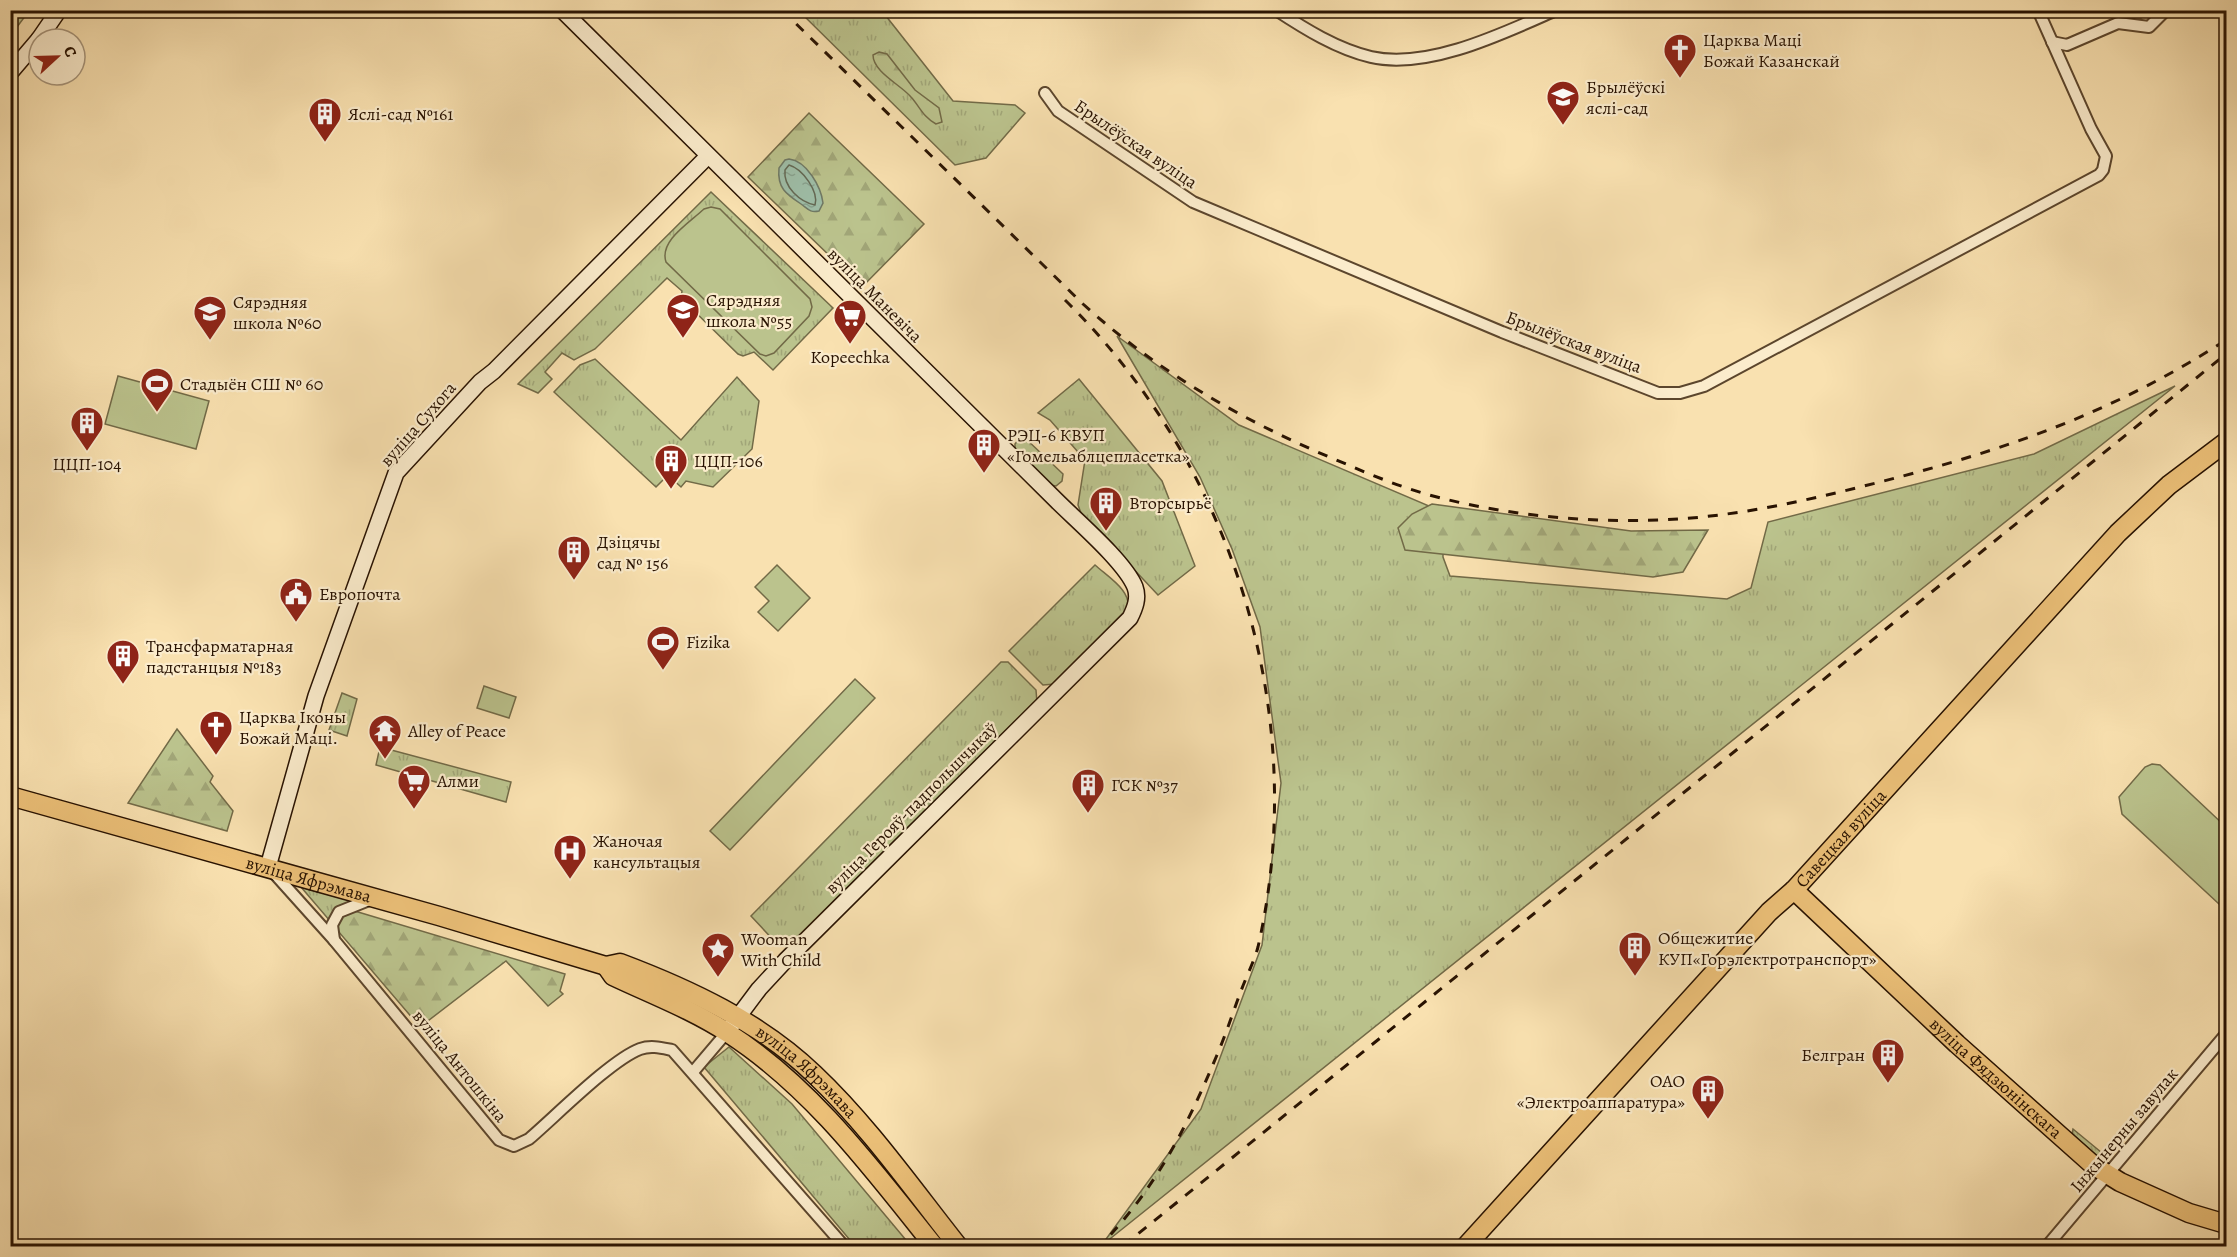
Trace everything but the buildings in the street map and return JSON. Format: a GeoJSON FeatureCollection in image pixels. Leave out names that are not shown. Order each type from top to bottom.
{"type":"FeatureCollection","features":[{"type":"Feature","properties":{"kind":"main road","name":"Савецкая вуліца"},"geometry":{"type":"LineString","coordinates":[[1466,1246],[1628,1065],[1769,912],[1794,891],[2118,533],[2169,485],[2226,442]]}},
{"type":"Feature","properties":{"kind":"main road","name":"вуліца Яфрэмава"},"geometry":{"type":"LineString","coordinates":[[10,796],[377,898],[606,966],[620,963],[713,1004],[839,1130],[934,1246]]}},
{"type":"Feature","properties":{"kind":"main road","name":"вуліца Фядзюнінскага"},"geometry":{"type":"LineString","coordinates":[[1794,891],[1957,1044],[2106,1175],[2189,1213],[2226,1224]]}},
{"type":"Feature","properties":{"kind":"main road","name":"вуліца Яфрэмава"},"geometry":{"type":"LineString","coordinates":[[732,1025],[788,1051],[832,1092],[958,1246]]}},
{"type":"Feature","properties":{"kind":"street"},"geometry":{"type":"LineString","coordinates":[[47,27],[59,10]]}},
{"type":"Feature","properties":{"kind":"street","name":"вуліца Маневіча"},"geometry":{"type":"LineString","coordinates":[[562,10],[1117,563],[1134,587],[1137,596],[1136,607],[1130,618]]}},
{"type":"Feature","properties":{"kind":"street"},"geometry":{"type":"LineString","coordinates":[[1276,10],[1323,38],[1356,53],[1400,60],[1442,53],[1556,10]]}},
{"type":"Feature","properties":{"kind":"street"},"geometry":{"type":"LineString","coordinates":[[2038,10],[2052,42],[2067,45],[2118,23],[2149,27],[2166,10]]}},
{"type":"Feature","properties":{"kind":"street","name":"Брылёўская вуліца"},"geometry":{"type":"LineString","coordinates":[[1045,93],[1058,111],[1193,202],[1511,336],[1667,394],[1704,386],[2099,175],[2103,170],[2106,156],[2086,119],[2052,42]]}},
{"type":"Feature","properties":{"kind":"street"},"geometry":{"type":"LineString","coordinates":[[10,73],[27,53]]}},
{"type":"Feature","properties":{"kind":"street","name":"вуліца Сухога"},"geometry":{"type":"LineString","coordinates":[[268,867],[316,696],[396,473],[480,382],[494,371],[708,156]]}},
{"type":"Feature","properties":{"kind":"street","name":"вуліца Герояў-падпольшчыкаў"},"geometry":{"type":"LineString","coordinates":[[732,1025],[785,961],[1130,618]]}},
{"type":"Feature","properties":{"kind":"street","name":"вуліца Антошкіна"},"geometry":{"type":"LineString","coordinates":[[268,867],[334,940],[499,1140],[509,1145],[522,1144],[622,1059],[641,1049],[653,1047],[672,1050],[844,1246]]}},
{"type":"Feature","properties":{"kind":"street"},"geometry":{"type":"LineString","coordinates":[[334,940],[332,925],[339,912],[354,904],[377,898]]}},
{"type":"Feature","properties":{"kind":"street"},"geometry":{"type":"LineString","coordinates":[[693,1072],[732,1025]]}},
{"type":"Feature","properties":{"kind":"street","name":"Інжынерны завулак"},"geometry":{"type":"LineString","coordinates":[[2047,1246],[2226,1034]]}},
{"type":"Feature","properties":{"kind":"green space"},"geometry":{"type":"Polygon","coordinates":[[[10,11],[29,11],[11,35],[10,11]]]}},
{"type":"Feature","properties":{"kind":"green space"},"geometry":{"type":"Polygon","coordinates":[[[799,11],[892,11],[886,16],[953,101],[1015,105],[1025,113],[986,158],[955,165],[799,11]]]}},
{"type":"Feature","properties":{"kind":"green space"},"geometry":{"type":"Polygon","coordinates":[[[2119,11],[2156,11],[2141,18],[2121,15],[2119,11]]]}},
{"type":"Feature","properties":{"kind":"green space"},"geometry":{"type":"Polygon","coordinates":[[[879,52],[887,54],[915,90],[939,108],[942,122],[936,124],[928,118],[906,92],[882,73],[873,55],[879,52]]]}},
{"type":"Feature","properties":{"kind":"green space"},"geometry":{"type":"Polygon","coordinates":[[[809,113],[924,224],[862,287],[748,177],[809,113]]]}},
{"type":"Feature","properties":{"kind":"green space"},"geometry":{"type":"Polygon","coordinates":[[[711,192],[833,308],[773,370],[754,352],[743,356],[738,354],[681,298],[682,291],[667,278],[595,349],[574,360],[562,353],[545,372],[552,379],[538,393],[518,384],[711,192]]]}},
{"type":"Feature","properties":{"kind":"green space"},"geometry":{"type":"Polygon","coordinates":[[[711,207],[720,209],[810,299],[812,307],[809,316],[774,353],[766,356],[760,354],[666,262],[665,254],[671,240],[704,209],[711,207]]]}},
{"type":"Feature","properties":{"kind":"green space"},"geometry":{"type":"Polygon","coordinates":[[[1117,336],[1239,425],[1443,512],[1443,557],[1450,576],[1727,599],[1751,588],[1768,522],[2034,454],[2175,386],[1101,1246],[1201,1109],[1262,945],[1281,783],[1260,627],[1232,549],[1200,477],[1117,336]]]}},
{"type":"Feature","properties":{"kind":"green space"},"geometry":{"type":"Polygon","coordinates":[[[595,359],[681,440],[737,377],[759,401],[752,449],[713,487],[686,481],[681,487],[668,475],[656,487],[554,392],[580,365],[595,359]]]}},
{"type":"Feature","properties":{"kind":"green space","name":"Стадыён СШ № 60"},"geometry":{"type":"Polygon","coordinates":[[[118,376],[209,401],[196,449],[105,424],[118,376]]]}},
{"type":"Feature","properties":{"kind":"green space"},"geometry":{"type":"Polygon","coordinates":[[[1079,379],[1162,481],[1195,566],[1158,595],[1081,513],[1078,505],[1085,460],[1050,420],[1038,413],[1079,379]]]}},
{"type":"Feature","properties":{"kind":"green space"},"geometry":{"type":"Polygon","coordinates":[[[1025,438],[1063,474],[1062,481],[1056,486],[1050,485],[1015,450],[1015,444],[1019,439],[1025,438]]]}},
{"type":"Feature","properties":{"kind":"green space"},"geometry":{"type":"Polygon","coordinates":[[[1432,504],[1631,531],[1708,530],[1683,572],[1653,577],[1405,550],[1398,528],[1412,514],[1432,504]]]}},
{"type":"Feature","properties":{"kind":"green space"},"geometry":{"type":"Polygon","coordinates":[[[777,565],[810,598],[778,631],[758,612],[769,601],[755,587],[777,565]]]}},
{"type":"Feature","properties":{"kind":"green space"},"geometry":{"type":"Polygon","coordinates":[[[1095,565],[1123,591],[1127,597],[1127,611],[1055,684],[1043,685],[1009,651],[1095,565]]]}},
{"type":"Feature","properties":{"kind":"green space"},"geometry":{"type":"Polygon","coordinates":[[[1001,662],[1008,662],[1036,690],[1037,703],[789,947],[778,945],[751,916],[1001,662]]]}},
{"type":"Feature","properties":{"kind":"green space"},"geometry":{"type":"Polygon","coordinates":[[[855,679],[875,698],[730,850],[710,831],[855,679]]]}},
{"type":"Feature","properties":{"kind":"green space"},"geometry":{"type":"Polygon","coordinates":[[[484,686],[516,697],[509,718],[477,708],[484,686]]]}},
{"type":"Feature","properties":{"kind":"green space"},"geometry":{"type":"Polygon","coordinates":[[[342,693],[357,699],[347,736],[329,730],[342,693]]]}},
{"type":"Feature","properties":{"kind":"green space"},"geometry":{"type":"Polygon","coordinates":[[[177,729],[213,776],[210,782],[233,811],[227,831],[128,803],[177,729]]]}},
{"type":"Feature","properties":{"kind":"green space"},"geometry":{"type":"Polygon","coordinates":[[[380,747],[511,782],[506,802],[376,765],[380,747]]]}},
{"type":"Feature","properties":{"kind":"green space"},"geometry":{"type":"Polygon","coordinates":[[[2152,764],[2160,765],[2226,827],[2226,903],[2219,904],[2122,814],[2119,797],[2145,767],[2152,764]]]}},
{"type":"Feature","properties":{"kind":"green space"},"geometry":{"type":"Polygon","coordinates":[[[301,887],[352,901],[337,908],[330,921],[301,887]]]}},
{"type":"Feature","properties":{"kind":"green space"},"geometry":{"type":"Polygon","coordinates":[[[348,909],[565,974],[560,991],[563,994],[548,1006],[506,961],[420,1027],[338,931],[337,922],[348,909]]]}},
{"type":"Feature","properties":{"kind":"green space"},"geometry":{"type":"Polygon","coordinates":[[[729,1047],[792,1104],[911,1246],[855,1246],[704,1067],[729,1047]]]}},
{"type":"Feature","properties":{"kind":"green space"},"geometry":{"type":"Polygon","coordinates":[[[2073,1129],[2107,1157],[2107,1161],[2103,1161],[2072,1134],[2073,1129]]]}},
{"type":"Feature","properties":{"kind":"water"},"geometry":{"type":"Polygon","coordinates":[[[789,159],[802,164],[812,176],[823,203],[819,211],[807,209],[781,186],[779,168],[785,160],[789,159]]]}},
{"type":"Feature","properties":{"kind":"railway"},"geometry":{"type":"LineString","coordinates":[[782,10],[1083,304],[1143,353],[1207,396],[1310,449],[1382,479],[1445,499],[1531,515],[1620,521],[1678,519],[1735,513],[1792,503],[1947,464],[2031,437],[2149,385],[2226,340]]}},
{"type":"Feature","properties":{"kind":"railway"},"geometry":{"type":"LineString","coordinates":[[1065,300],[1124,366],[1174,438],[1214,516],[1245,599],[1265,684],[1274,771],[1272,859],[1258,947],[1254,958],[1217,1055],[1181,1133],[1138,1202],[1100,1246]]}},
{"type":"Feature","properties":{"kind":"railway"},"geometry":{"type":"LineString","coordinates":[[1123,1246],[2226,354]]}},
{"type":"Feature","properties":{"kind":"place","name":"Царква Маці Божай Казанскай"},"geometry":{"type":"Point","coordinates":[1680,79]}},
{"type":"Feature","properties":{"kind":"place","name":"Брылёўскі яслі-сад"},"geometry":{"type":"Point","coordinates":[1563,126]}},
{"type":"Feature","properties":{"kind":"place","name":"Яслі-сад №161"},"geometry":{"type":"Point","coordinates":[325,143]}},
{"type":"Feature","properties":{"kind":"place","name":"Сярэдняя школа №55"},"geometry":{"type":"Point","coordinates":[683,339]}},
{"type":"Feature","properties":{"kind":"place","name":"Сярэдняя школа №60"},"geometry":{"type":"Point","coordinates":[210,341]}},
{"type":"Feature","properties":{"kind":"place","name":"Kopeechka"},"geometry":{"type":"Point","coordinates":[850,345]}},
{"type":"Feature","properties":{"kind":"place","name":"Стадыён СШ № 60"},"geometry":{"type":"Point","coordinates":[157,413]}},
{"type":"Feature","properties":{"kind":"place","name":"ЦЦП-104"},"geometry":{"type":"Point","coordinates":[87,452]}},
{"type":"Feature","properties":{"kind":"place","name":"РЭЦ-6 КВУП «Гомельаблцепласетка»"},"geometry":{"type":"Point","coordinates":[984,474]}},
{"type":"Feature","properties":{"kind":"place","name":"ЦЦП-106"},"geometry":{"type":"Point","coordinates":[671,490]}},
{"type":"Feature","properties":{"kind":"place","name":"Вторсырьё"},"geometry":{"type":"Point","coordinates":[1106,532]}},
{"type":"Feature","properties":{"kind":"place","name":"Дзіцячы сад № 156"},"geometry":{"type":"Point","coordinates":[574,581]}},
{"type":"Feature","properties":{"kind":"place","name":"Европочта"},"geometry":{"type":"Point","coordinates":[296,623]}},
{"type":"Feature","properties":{"kind":"place","name":"Fizika"},"geometry":{"type":"Point","coordinates":[663,671]}},
{"type":"Feature","properties":{"kind":"place","name":"Трансфарматарная падстанцыя №183"},"geometry":{"type":"Point","coordinates":[123,685]}},
{"type":"Feature","properties":{"kind":"place","name":"Царква Іконы Божай Маці."},"geometry":{"type":"Point","coordinates":[216,756]}},
{"type":"Feature","properties":{"kind":"place","name":"Alley of Peace"},"geometry":{"type":"Point","coordinates":[385,760]}},
{"type":"Feature","properties":{"kind":"place","name":"Алми"},"geometry":{"type":"Point","coordinates":[414,810]}},
{"type":"Feature","properties":{"kind":"place","name":"ГСК №37"},"geometry":{"type":"Point","coordinates":[1088,814]}},
{"type":"Feature","properties":{"kind":"place","name":"Жаночая кансультацыя"},"geometry":{"type":"Point","coordinates":[570,880]}},
{"type":"Feature","properties":{"kind":"place","name":"Общежитие КУП«Горэлектротранспорт»"},"geometry":{"type":"Point","coordinates":[1635,977]}},
{"type":"Feature","properties":{"kind":"place","name":"Wooman With Child"},"geometry":{"type":"Point","coordinates":[718,978]}},
{"type":"Feature","properties":{"kind":"place","name":"Белгран"},"geometry":{"type":"Point","coordinates":[1888,1084]}},
{"type":"Feature","properties":{"kind":"place","name":"ОАО «Электроаппаратура»"},"geometry":{"type":"Point","coordinates":[1708,1120]}}]}
